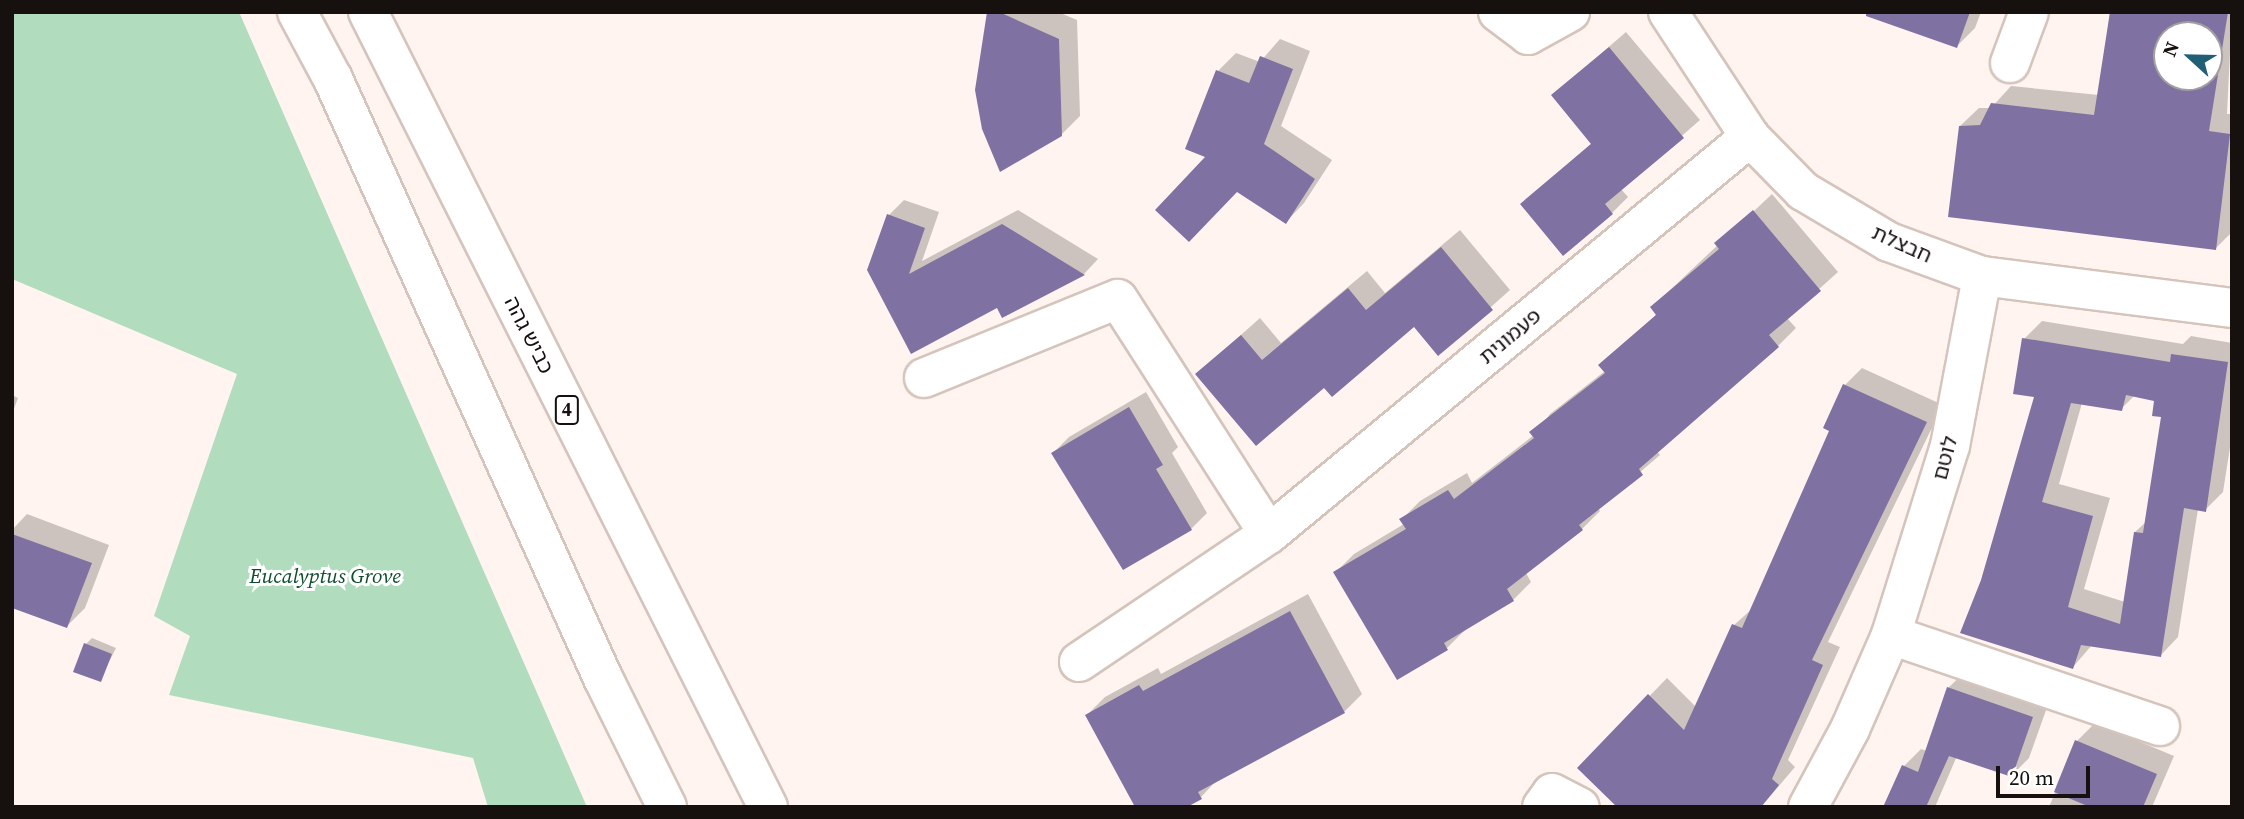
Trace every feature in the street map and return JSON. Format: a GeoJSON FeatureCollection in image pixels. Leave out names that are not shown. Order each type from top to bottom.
{"type":"FeatureCollection","features":[{"type":"Feature","properties":{"kind":"main road"},"geometry":{"type":"LineString","coordinates":[[298,12],[333,79],[603,678],[667,807]]}},
{"type":"Feature","properties":{"kind":"main road","name":"כביש גהה"},"geometry":{"type":"LineString","coordinates":[[368,12],[768,807]]}},
{"type":"Feature","properties":{"kind":"main road"},"geometry":{"type":"LineString","coordinates":[[1498,12],[1528,35],[1570,12]]}},
{"type":"Feature","properties":{"kind":"main road","name":"חבצלת"},"geometry":{"type":"LineString","coordinates":[[1668,12],[1750,137],[1803,191],[1889,242],[1982,276],[2232,308]]}},
{"type":"Feature","properties":{"kind":"main road"},"geometry":{"type":"LineString","coordinates":[[2010,63],[2029,12]]}},
{"type":"Feature","properties":{"kind":"main road","name":"פעמונית"},"geometry":{"type":"LineString","coordinates":[[1079,662],[1269,534],[1750,137]]}},
{"type":"Feature","properties":{"kind":"main road","name":"לוטם"},"geometry":{"type":"LineString","coordinates":[[1808,807],[1850,729],[1891,635],[1950,446],[1982,276]]}},
{"type":"Feature","properties":{"kind":"main road"},"geometry":{"type":"LineString","coordinates":[[924,378],[1118,299],[1269,534]]}},
{"type":"Feature","properties":{"kind":"main road"},"geometry":{"type":"LineString","coordinates":[[1891,635],[2160,726]]}},
{"type":"Feature","properties":{"kind":"main road"},"geometry":{"type":"LineString","coordinates":[[1542,807],[1552,793],[1580,807]]}},
{"type":"Feature","properties":{"kind":"green space","name":"Eucalyptus Grove"},"geometry":{"type":"Polygon","coordinates":[[[12,12],[239,12],[587,807],[488,807],[473,758],[169,695],[190,636],[154,616],[237,374],[12,279],[12,12]]]}},
{"type":"Feature","properties":{"kind":"building"},"geometry":{"type":"Polygon","coordinates":[[[987,12],[999,12],[1059,39],[1062,136],[1000,172],[982,129],[975,90],[987,12]]]}},
{"type":"Feature","properties":{"kind":"building"},"geometry":{"type":"Polygon","coordinates":[[[1866,12],[1970,12],[1957,48],[1866,16],[1866,12]]]}},
{"type":"Feature","properties":{"kind":"building"},"geometry":{"type":"Polygon","coordinates":[[[2110,12],[2228,12],[2223,43],[2223,21],[2153,21],[2153,91],[2215,91],[2209,131],[2230,134],[2216,250],[1948,217],[1959,126],[1980,125],[1991,103],[2094,115],[2110,12]]]}},
{"type":"Feature","properties":{"kind":"building"},"geometry":{"type":"Polygon","coordinates":[[[1609,47],[1684,138],[1605,204],[1613,214],[1563,256],[1520,204],[1591,144],[1551,95],[1609,47]]]}},
{"type":"Feature","properties":{"kind":"building"},"geometry":{"type":"Polygon","coordinates":[[[1260,56],[1293,69],[1264,144],[1315,179],[1286,224],[1237,192],[1189,242],[1155,210],[1205,157],[1185,149],[1216,70],[1249,83],[1260,56]]]}},
{"type":"Feature","properties":{"kind":"building"},"geometry":{"type":"Polygon","coordinates":[[[1753,210],[1821,291],[1769,335],[1779,347],[1639,469],[1643,475],[1579,525],[1583,530],[1507,589],[1514,601],[1444,643],[1448,650],[1397,680],[1333,572],[1406,529],[1399,519],[1448,490],[1454,499],[1534,438],[1529,432],[1605,373],[1598,365],[1656,315],[1650,307],[1719,249],[1714,243],[1753,210]]]}},
{"type":"Feature","properties":{"kind":"building"},"geometry":{"type":"Polygon","coordinates":[[[887,214],[925,228],[909,274],[1002,224],[1085,275],[1002,318],[997,308],[911,354],[867,270],[887,214]]]}},
{"type":"Feature","properties":{"kind":"building"},"geometry":{"type":"Polygon","coordinates":[[[1441,247],[1493,310],[1438,356],[1414,327],[1332,397],[1324,388],[1256,446],[1195,374],[1241,335],[1262,360],[1348,288],[1366,310],[1441,247]]]}},
{"type":"Feature","properties":{"kind":"building"},"geometry":{"type":"Polygon","coordinates":[[[2022,338],[2170,362],[2171,354],[2228,362],[2206,512],[2184,508],[2161,657],[2081,645],[2073,669],[1960,633],[1981,580],[2034,397],[2013,394],[2022,338]],[[2126,395],[2122,411],[2071,403],[2042,502],[2093,516],[2068,607],[2120,624],[2134,532],[2143,533],[2161,417],[2152,416],[2154,401],[2126,395]]]}},
{"type":"Feature","properties":{"kind":"building"},"geometry":{"type":"Polygon","coordinates":[[[1843,384],[1927,422],[1812,660],[1823,665],[1772,779],[1779,785],[1761,807],[1617,807],[1577,768],[1648,694],[1684,730],[1732,624],[1742,628],[1829,431],[1823,428],[1843,384]]]}},
{"type":"Feature","properties":{"kind":"building"},"geometry":{"type":"Polygon","coordinates":[[[1129,407],[1163,465],[1156,469],[1192,530],[1123,570],[1051,453],[1129,407]]]}},
{"type":"Feature","properties":{"kind":"building"},"geometry":{"type":"Polygon","coordinates":[[[12,534],[92,563],[67,628],[12,608],[12,534]]]}},
{"type":"Feature","properties":{"kind":"building"},"geometry":{"type":"Polygon","coordinates":[[[1290,611],[1345,713],[1198,792],[1202,799],[1187,807],[1135,807],[1085,715],[1139,685],[1143,691],[1290,611]]]}},
{"type":"Feature","properties":{"kind":"building"},"geometry":{"type":"Polygon","coordinates":[[[84,643],[112,654],[101,682],[73,672],[84,643]]]}},
{"type":"Feature","properties":{"kind":"building"},"geometry":{"type":"Polygon","coordinates":[[[1947,687],[2033,717],[2012,777],[1949,756],[1926,807],[1883,807],[1902,765],[1918,772],[1947,687]]]}},
{"type":"Feature","properties":{"kind":"building"},"geometry":{"type":"Polygon","coordinates":[[[2075,740],[2157,774],[2143,807],[2090,807],[2054,792],[2075,740]]]}}]}
